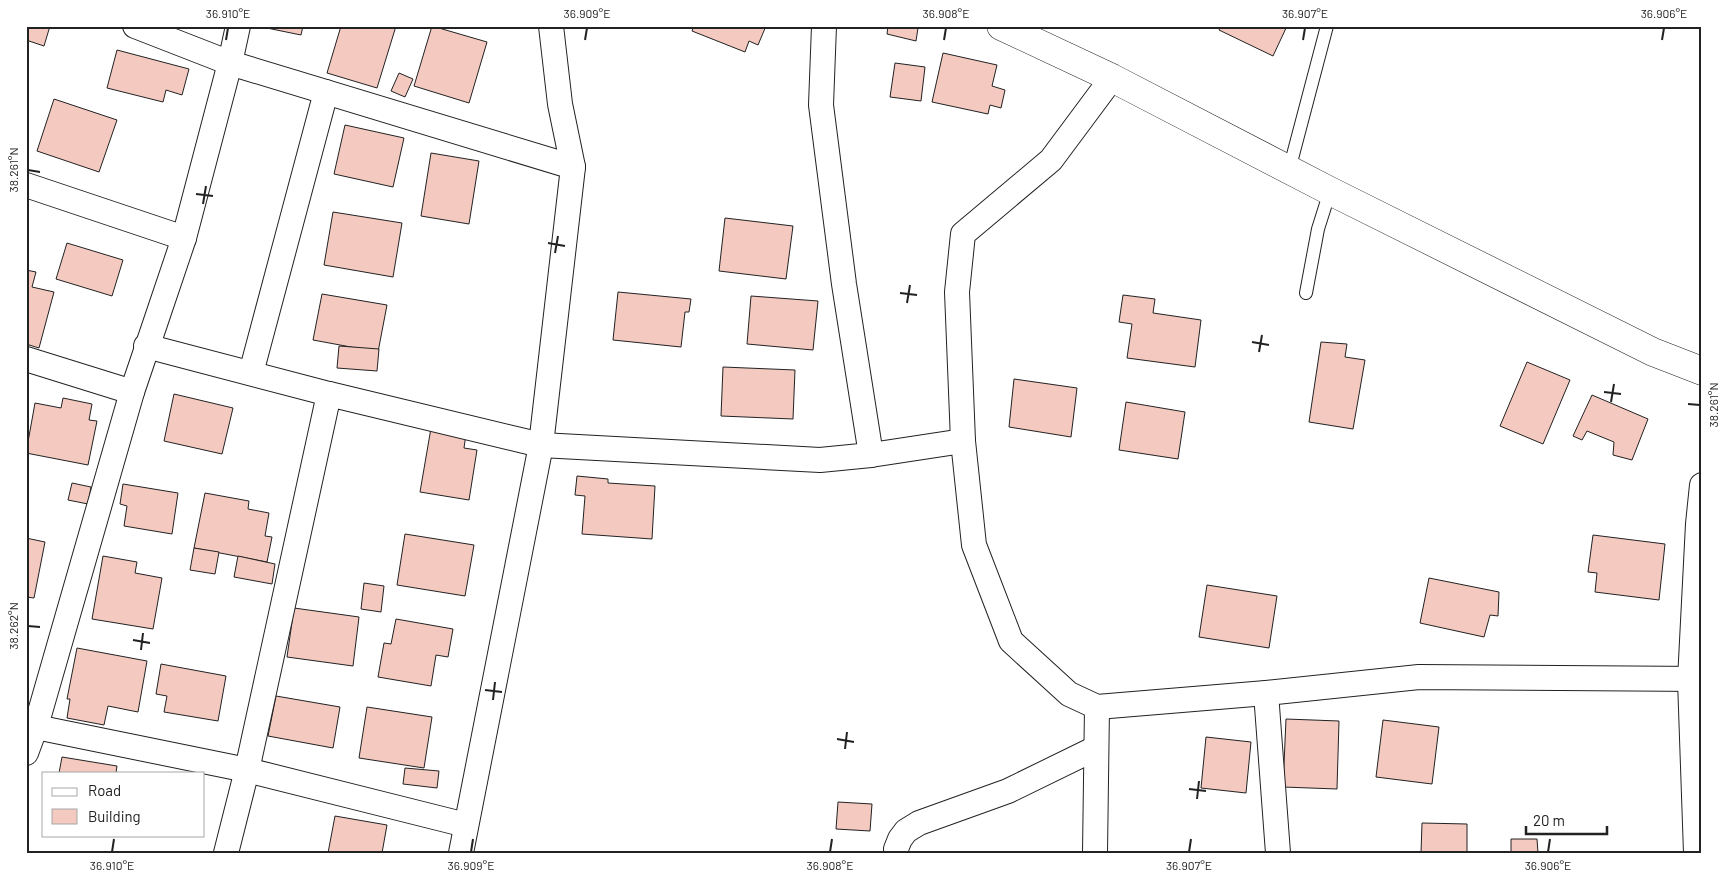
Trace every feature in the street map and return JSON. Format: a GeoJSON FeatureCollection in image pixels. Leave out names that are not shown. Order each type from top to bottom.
{"type":"FeatureCollection","features":[{"type":"Feature","properties":{"kind":"street"},"geometry":{"type":"LineString","coordinates":[[135,26],[230,63],[573,167]]}},
{"type":"Feature","properties":{"kind":"street"},"geometry":{"type":"LineString","coordinates":[[26,753],[31,726],[146,346],[184,238],[238,26]]}},
{"type":"Feature","properties":{"kind":"street"},"geometry":{"type":"LineString","coordinates":[[461,853],[541,445],[573,167],[560,104],[551,26]]}},
{"type":"Feature","properties":{"kind":"street"},"geometry":{"type":"LineString","coordinates":[[824,26],[821,105],[844,284],[871,455]]}},
{"type":"Feature","properties":{"kind":"street"},"geometry":{"type":"LineString","coordinates":[[1001,26],[1112,78],[1330,191],[1654,352],[1702,371]]}},
{"type":"Feature","properties":{"kind":"street"},"geometry":{"type":"LineString","coordinates":[[1112,78],[1051,160],[963,234],[957,292],[963,441],[974,546],[1011,641],[1069,694],[1097,707],[1266,693],[1419,677],[1696,679]]}},
{"type":"Feature","properties":{"kind":"street"},"geometry":{"type":"LineString","coordinates":[[251,373],[326,92]]}},
{"type":"Feature","properties":{"kind":"street"},"geometry":{"type":"LineString","coordinates":[[26,185],[184,238]]}},
{"type":"Feature","properties":{"kind":"street"},"geometry":{"type":"LineString","coordinates":[[146,346],[329,394],[541,445],[820,460],[871,455],[963,441]]}},
{"type":"Feature","properties":{"kind":"street"},"geometry":{"type":"LineString","coordinates":[[26,359],[132,392]]}},
{"type":"Feature","properties":{"kind":"street"},"geometry":{"type":"LineString","coordinates":[[226,853],[329,394]]}},
{"type":"Feature","properties":{"kind":"street"},"geometry":{"type":"LineString","coordinates":[[1696,853],[1698,524],[1702,484]]}},
{"type":"Feature","properties":{"kind":"street"},"geometry":{"type":"LineString","coordinates":[[1266,693],[1278,853]]}},
{"type":"Feature","properties":{"kind":"street"},"geometry":{"type":"LineString","coordinates":[[1095,853],[1097,707]]}},
{"type":"Feature","properties":{"kind":"street"},"geometry":{"type":"LineString","coordinates":[[31,726],[246,770],[466,825]]}},
{"type":"Feature","properties":{"kind":"street"},"geometry":{"type":"LineString","coordinates":[[896,853],[900,839],[906,831],[919,823],[1008,791],[1096,748]]}},
{"type":"Feature","properties":{"kind":"lane"},"geometry":{"type":"LineString","coordinates":[[1289,170],[1328,26]]}},
{"type":"Feature","properties":{"kind":"lane"},"geometry":{"type":"LineString","coordinates":[[1306,294],[1318,229],[1330,191]]}},
{"type":"Feature","properties":{"kind":"building"},"geometry":{"type":"Polygon","coordinates":[[[26,26],[50,26],[44,46],[26,40],[26,26]]]}},
{"type":"Feature","properties":{"kind":"building"},"geometry":{"type":"Polygon","coordinates":[[[257,26],[303,26],[301,35],[257,26]]]}},
{"type":"Feature","properties":{"kind":"building"},"geometry":{"type":"Polygon","coordinates":[[[341,26],[396,26],[377,88],[327,73],[341,26]]]}},
{"type":"Feature","properties":{"kind":"building"},"geometry":{"type":"Polygon","coordinates":[[[432,26],[487,42],[469,103],[414,86],[432,26]]]}},
{"type":"Feature","properties":{"kind":"building"},"geometry":{"type":"Polygon","coordinates":[[[694,26],[766,26],[758,45],[749,41],[745,52],[692,31],[694,26]]]}},
{"type":"Feature","properties":{"kind":"building"},"geometry":{"type":"Polygon","coordinates":[[[888,26],[918,28],[916,41],[887,34],[888,26]]]}},
{"type":"Feature","properties":{"kind":"building"},"geometry":{"type":"Polygon","coordinates":[[[1221,26],[1287,26],[1273,56],[1219,30],[1221,26]]]}},
{"type":"Feature","properties":{"kind":"building"},"geometry":{"type":"Polygon","coordinates":[[[117,50],[189,69],[182,95],[166,90],[163,102],[107,88],[117,50]]]}},
{"type":"Feature","properties":{"kind":"building"},"geometry":{"type":"Polygon","coordinates":[[[943,53],[997,65],[992,86],[1005,90],[1001,108],[990,105],[988,114],[932,102],[943,53]]]}},
{"type":"Feature","properties":{"kind":"building"},"geometry":{"type":"Polygon","coordinates":[[[895,63],[925,67],[921,101],[890,97],[895,63]]]}},
{"type":"Feature","properties":{"kind":"building"},"geometry":{"type":"Polygon","coordinates":[[[399,73],[413,79],[405,97],[391,91],[399,73]]]}},
{"type":"Feature","properties":{"kind":"building"},"geometry":{"type":"Polygon","coordinates":[[[54,99],[117,120],[99,172],[37,151],[54,99]]]}},
{"type":"Feature","properties":{"kind":"building"},"geometry":{"type":"Polygon","coordinates":[[[345,125],[404,138],[393,187],[334,174],[345,125]]]}},
{"type":"Feature","properties":{"kind":"building"},"geometry":{"type":"Polygon","coordinates":[[[431,153],[479,161],[469,224],[421,216],[431,153]]]}},
{"type":"Feature","properties":{"kind":"building"},"geometry":{"type":"Polygon","coordinates":[[[333,212],[402,223],[393,277],[324,265],[333,212]]]}},
{"type":"Feature","properties":{"kind":"building"},"geometry":{"type":"Polygon","coordinates":[[[725,218],[793,226],[786,279],[719,271],[725,218]]]}},
{"type":"Feature","properties":{"kind":"building"},"geometry":{"type":"Polygon","coordinates":[[[67,243],[123,260],[112,296],[56,279],[67,243]]]}},
{"type":"Feature","properties":{"kind":"building"},"geometry":{"type":"Polygon","coordinates":[[[26,270],[36,272],[32,287],[54,292],[39,348],[26,344],[26,270]]]}},
{"type":"Feature","properties":{"kind":"building"},"geometry":{"type":"Polygon","coordinates":[[[618,292],[691,299],[689,312],[685,312],[681,347],[613,340],[618,292]]]}},
{"type":"Feature","properties":{"kind":"building"},"geometry":{"type":"Polygon","coordinates":[[[322,294],[387,305],[378,352],[313,340],[322,294]]]}},
{"type":"Feature","properties":{"kind":"building"},"geometry":{"type":"Polygon","coordinates":[[[1123,295],[1155,299],[1153,313],[1201,320],[1195,367],[1127,358],[1132,324],[1119,322],[1123,295]]]}},
{"type":"Feature","properties":{"kind":"building"},"geometry":{"type":"Polygon","coordinates":[[[751,296],[818,301],[813,350],[747,344],[751,296]]]}},
{"type":"Feature","properties":{"kind":"building"},"geometry":{"type":"Polygon","coordinates":[[[1321,342],[1347,344],[1345,357],[1365,360],[1353,429],[1309,422],[1321,342]]]}},
{"type":"Feature","properties":{"kind":"building"},"geometry":{"type":"Polygon","coordinates":[[[339,346],[379,349],[377,371],[337,368],[339,346]]]}},
{"type":"Feature","properties":{"kind":"building"},"geometry":{"type":"Polygon","coordinates":[[[1527,362],[1570,380],[1543,444],[1500,426],[1527,362]]]}},
{"type":"Feature","properties":{"kind":"building"},"geometry":{"type":"Polygon","coordinates":[[[723,367],[795,370],[793,419],[721,416],[723,367]]]}},
{"type":"Feature","properties":{"kind":"building"},"geometry":{"type":"Polygon","coordinates":[[[1014,379],[1077,388],[1071,437],[1009,427],[1014,379]]]}},
{"type":"Feature","properties":{"kind":"building"},"geometry":{"type":"Polygon","coordinates":[[[174,394],[233,408],[222,454],[164,441],[174,394]]]}},
{"type":"Feature","properties":{"kind":"building"},"geometry":{"type":"Polygon","coordinates":[[[1592,395],[1648,419],[1632,460],[1613,455],[1614,442],[1587,431],[1582,440],[1573,436],[1592,395]]]}},
{"type":"Feature","properties":{"kind":"building"},"geometry":{"type":"Polygon","coordinates":[[[63,398],[92,404],[89,420],[97,421],[88,465],[26,453],[35,403],[61,408],[63,398]]]}},
{"type":"Feature","properties":{"kind":"building"},"geometry":{"type":"Polygon","coordinates":[[[1126,402],[1185,412],[1178,459],[1119,450],[1126,402]]]}},
{"type":"Feature","properties":{"kind":"building"},"geometry":{"type":"Polygon","coordinates":[[[431,428],[466,434],[464,448],[477,450],[469,500],[420,492],[431,428]]]}},
{"type":"Feature","properties":{"kind":"building"},"geometry":{"type":"Polygon","coordinates":[[[577,476],[608,479],[608,483],[655,486],[652,539],[582,534],[585,496],[575,495],[577,476]]]}},
{"type":"Feature","properties":{"kind":"building"},"geometry":{"type":"Polygon","coordinates":[[[72,483],[91,487],[88,504],[68,500],[72,483]]]}},
{"type":"Feature","properties":{"kind":"building"},"geometry":{"type":"Polygon","coordinates":[[[123,484],[178,493],[172,534],[124,526],[127,506],[120,504],[123,484]]]}},
{"type":"Feature","properties":{"kind":"building"},"geometry":{"type":"Polygon","coordinates":[[[205,493],[249,501],[248,509],[269,513],[265,536],[272,537],[267,562],[194,548],[205,493]]]}},
{"type":"Feature","properties":{"kind":"building"},"geometry":{"type":"Polygon","coordinates":[[[405,534],[474,545],[465,596],[397,585],[405,534]]]}},
{"type":"Feature","properties":{"kind":"building"},"geometry":{"type":"Polygon","coordinates":[[[1593,535],[1665,544],[1659,600],[1595,592],[1597,573],[1588,572],[1593,535]]]}},
{"type":"Feature","properties":{"kind":"building"},"geometry":{"type":"Polygon","coordinates":[[[26,538],[45,542],[34,598],[26,597],[26,538]]]}},
{"type":"Feature","properties":{"kind":"building"},"geometry":{"type":"Polygon","coordinates":[[[194,548],[219,552],[215,574],[190,570],[194,548]]]}},
{"type":"Feature","properties":{"kind":"building"},"geometry":{"type":"Polygon","coordinates":[[[103,556],[137,562],[135,573],[162,578],[153,629],[92,619],[103,556]]]}},
{"type":"Feature","properties":{"kind":"building"},"geometry":{"type":"Polygon","coordinates":[[[238,556],[275,564],[272,584],[234,577],[238,556]]]}},
{"type":"Feature","properties":{"kind":"building"},"geometry":{"type":"Polygon","coordinates":[[[1429,578],[1499,592],[1498,616],[1490,615],[1484,637],[1420,623],[1429,578]]]}},
{"type":"Feature","properties":{"kind":"building"},"geometry":{"type":"Polygon","coordinates":[[[364,583],[384,586],[381,612],[361,609],[364,583]]]}},
{"type":"Feature","properties":{"kind":"building"},"geometry":{"type":"Polygon","coordinates":[[[1207,585],[1277,596],[1269,648],[1199,637],[1207,585]]]}},
{"type":"Feature","properties":{"kind":"building"},"geometry":{"type":"Polygon","coordinates":[[[294,608],[359,617],[353,666],[287,657],[294,608]]]}},
{"type":"Feature","properties":{"kind":"building"},"geometry":{"type":"Polygon","coordinates":[[[396,619],[453,629],[448,657],[436,655],[431,686],[378,677],[384,643],[391,644],[396,619]]]}},
{"type":"Feature","properties":{"kind":"building"},"geometry":{"type":"Polygon","coordinates":[[[77,648],[147,661],[138,712],[108,706],[104,725],[67,718],[70,699],[67,699],[77,648]]]}},
{"type":"Feature","properties":{"kind":"building"},"geometry":{"type":"Polygon","coordinates":[[[161,664],[226,676],[218,721],[164,712],[167,696],[156,694],[161,664]]]}},
{"type":"Feature","properties":{"kind":"building"},"geometry":{"type":"Polygon","coordinates":[[[276,696],[340,707],[333,748],[268,736],[276,696]]]}},
{"type":"Feature","properties":{"kind":"building"},"geometry":{"type":"Polygon","coordinates":[[[367,707],[432,717],[424,768],[359,758],[367,707]]]}},
{"type":"Feature","properties":{"kind":"building"},"geometry":{"type":"Polygon","coordinates":[[[1286,719],[1339,721],[1337,789],[1283,787],[1286,719]]]}},
{"type":"Feature","properties":{"kind":"building"},"geometry":{"type":"Polygon","coordinates":[[[1383,720],[1439,727],[1432,784],[1376,777],[1383,720]]]}},
{"type":"Feature","properties":{"kind":"building"},"geometry":{"type":"Polygon","coordinates":[[[1206,737],[1251,742],[1246,793],[1201,788],[1206,737]]]}},
{"type":"Feature","properties":{"kind":"building"},"geometry":{"type":"Polygon","coordinates":[[[62,757],[117,766],[116,772],[59,772],[62,757]]]}},
{"type":"Feature","properties":{"kind":"building"},"geometry":{"type":"Polygon","coordinates":[[[405,768],[439,771],[437,788],[403,784],[405,768]]]}},
{"type":"Feature","properties":{"kind":"building"},"geometry":{"type":"Polygon","coordinates":[[[838,802],[872,804],[870,831],[836,829],[838,802]]]}},
{"type":"Feature","properties":{"kind":"building"},"geometry":{"type":"Polygon","coordinates":[[[335,816],[387,825],[382,853],[328,853],[335,816]]]}},
{"type":"Feature","properties":{"kind":"building"},"geometry":{"type":"Polygon","coordinates":[[[1422,823],[1467,824],[1467,853],[1421,853],[1422,823]]]}},
{"type":"Feature","properties":{"kind":"building"},"geometry":{"type":"Polygon","coordinates":[[[1511,839],[1537,839],[1538,853],[1511,853],[1511,839]]]}}]}
